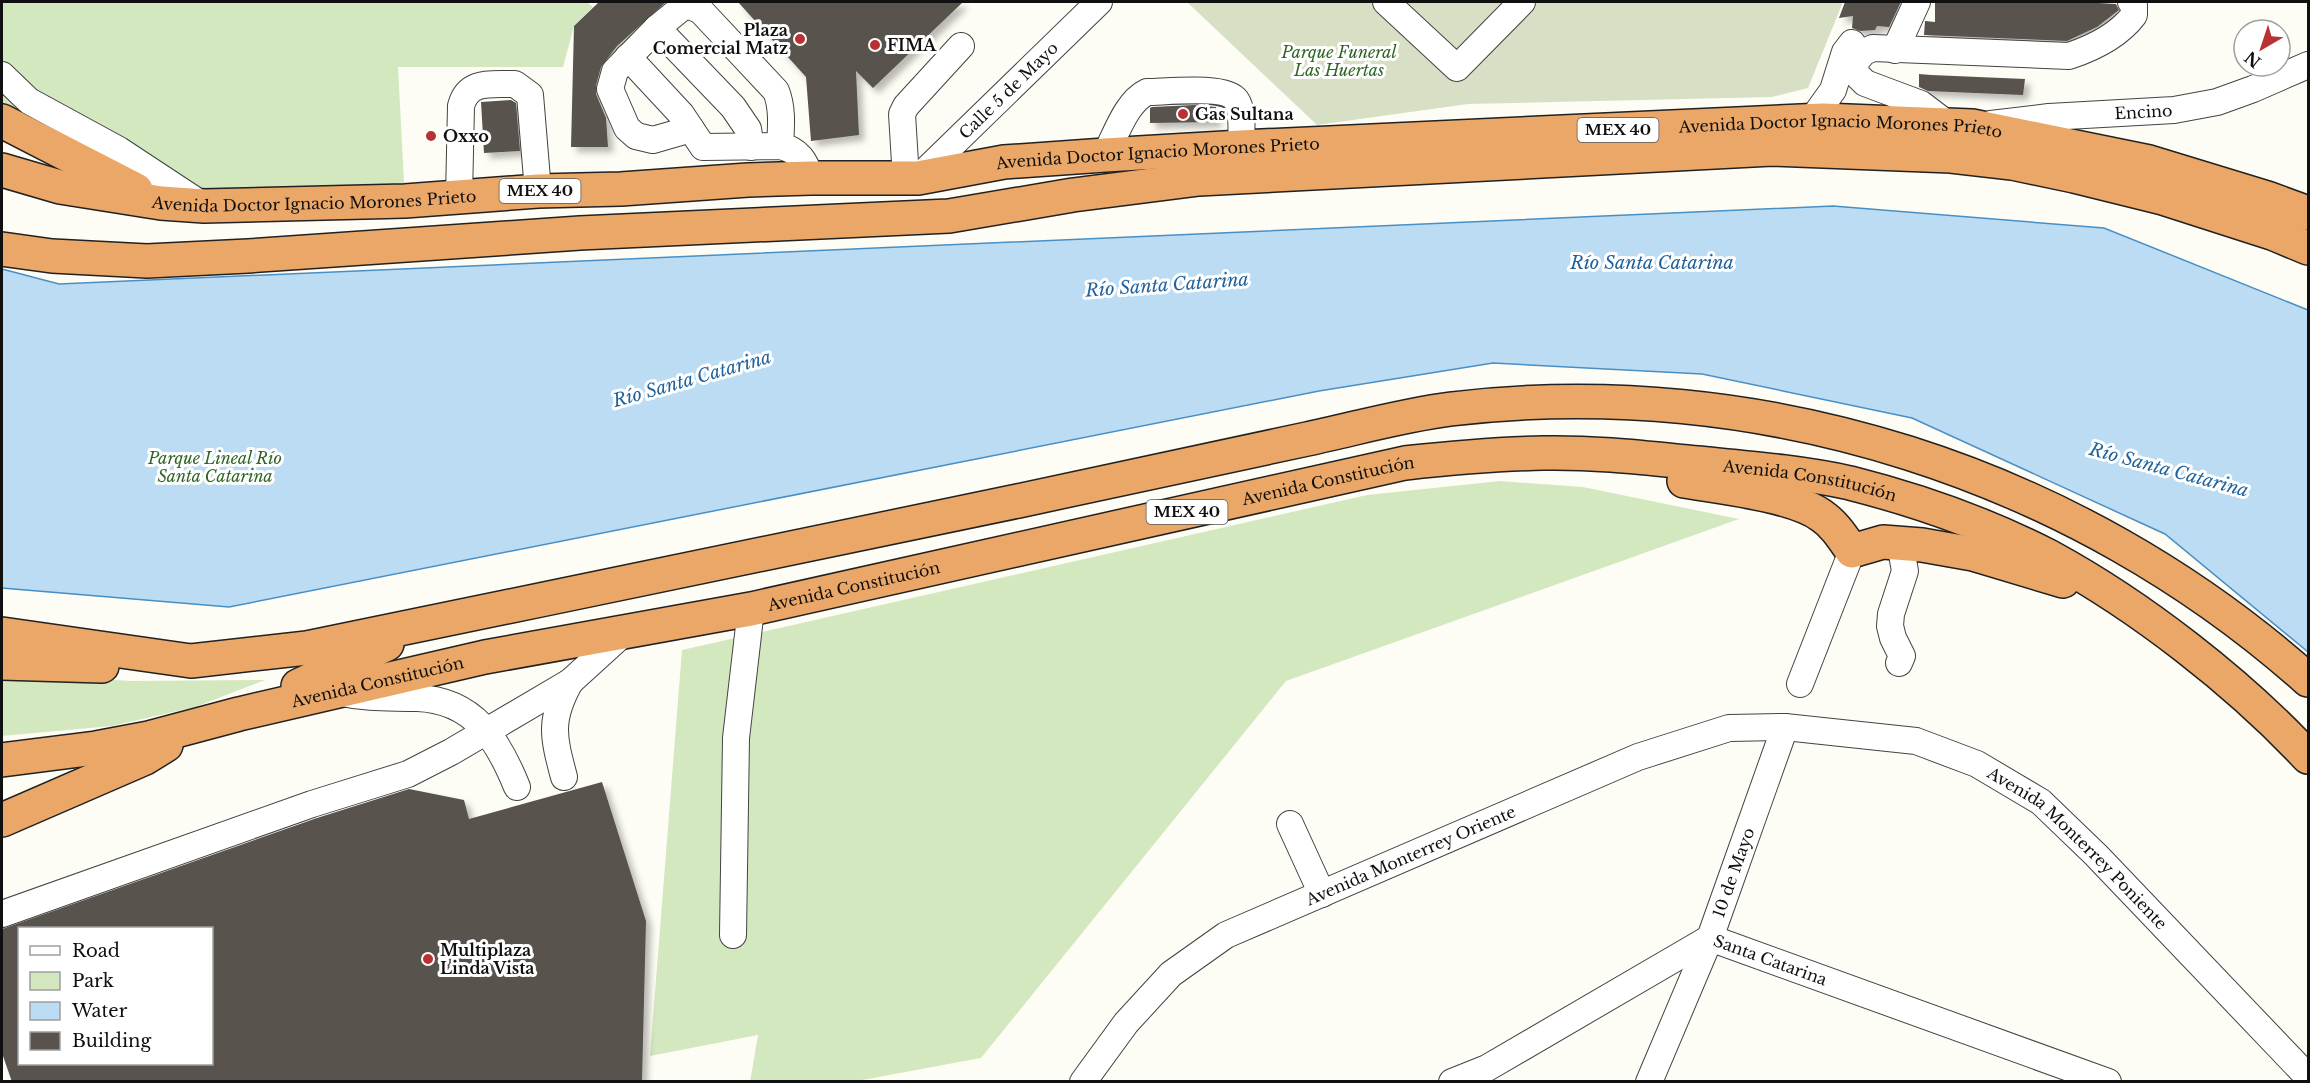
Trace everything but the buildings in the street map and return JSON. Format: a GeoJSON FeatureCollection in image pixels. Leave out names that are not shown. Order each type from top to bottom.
{"type":"FeatureCollection","features":[{"type":"Feature","properties":{"kind":"highway"},"geometry":{"type":"LineString","coordinates":[[2,121],[161,203]]}},
{"type":"Feature","properties":{"kind":"highway","name":"Avenida Doctor Ignacio Morones Prieto"},"geometry":{"type":"LineString","coordinates":[[2,170],[60,187],[161,203],[204,206],[394,201],[538,191],[621,189],[811,178],[912,178],[1004,162],[1241,147],[1811,121],[1901,122],[1961,126],[2149,162],[2308,213]]}},
{"type":"Feature","properties":{"kind":"highway","name":"Avenida Doctor Ignacio Morones Prieto"},"geometry":{"type":"LineString","coordinates":[[2,249],[52,256],[147,261],[248,256],[580,233],[949,216],[1073,195],[1198,179],[1772,149],[1951,156],[2012,163],[2163,198],[2272,233],[2308,248]]}},
{"type":"Feature","properties":{"kind":"highway"},"geometry":{"type":"LineString","coordinates":[[2,663],[90,667],[191,662],[307,648],[1034,498],[1444,410],[1553,401],[1608,401],[1663,404],[1772,418],[1878,443],[1982,478],[2033,501],[2131,552],[2224,611],[2308,680]]}},
{"type":"Feature","properties":{"kind":"highway","name":"Avenida Constitución"},"geometry":{"type":"LineString","coordinates":[[2,760],[96,748],[149,738],[239,714],[485,657],[750,609],[1405,463],[1499,454],[1593,454],[1747,467],[1848,483],[1891,495],[2002,535],[2049,557],[2104,589],[2187,648],[2280,726],[2308,757]]}},
{"type":"Feature","properties":{"kind":"highway"},"geometry":{"type":"LineString","coordinates":[[1593,454],[1674,480],[1742,491],[1795,503],[1821,515],[1837,529],[1852,551],[1883,542],[1922,545],[1973,554],[2049,578],[2104,589]]}},
{"type":"Feature","properties":{"kind":"highway"},"geometry":{"type":"LineString","coordinates":[[239,714],[436,621]]}},
{"type":"Feature","properties":{"kind":"highway"},"geometry":{"type":"LineString","coordinates":[[2,634],[191,662]]}},
{"type":"Feature","properties":{"kind":"highway"},"geometry":{"type":"LineString","coordinates":[[2,820],[145,758],[201,724]]}},
{"type":"Feature","properties":{"kind":"street","name":"Calle 5 de Mayo"},"geometry":{"type":"LineString","coordinates":[[912,178],[1099,2]]}},
{"type":"Feature","properties":{"kind":"street"},"geometry":{"type":"LineString","coordinates":[[1386,2],[1457,69],[1522,2]]}},
{"type":"Feature","properties":{"kind":"street"},"geometry":{"type":"LineString","coordinates":[[1897,43],[1917,2]]}},
{"type":"Feature","properties":{"kind":"street"},"geometry":{"type":"LineString","coordinates":[[1961,126],[1921,104],[1865,83],[1856,74],[1855,62],[1864,52],[1897,43],[2069,56],[2093,46],[2121,29],[2134,15],[2134,5],[2131,2]]}},
{"type":"Feature","properties":{"kind":"street"},"geometry":{"type":"LineString","coordinates":[[691,129],[653,140],[636,136],[627,128],[610,89],[615,71],[657,28],[684,6],[702,11],[776,91],[779,100],[781,134],[790,148],[806,163],[811,178]]}},
{"type":"Feature","properties":{"kind":"street"},"geometry":{"type":"LineString","coordinates":[[657,28],[733,107],[750,138]]}},
{"type":"Feature","properties":{"kind":"street"},"geometry":{"type":"LineString","coordinates":[[1811,121],[1833,90],[1845,52],[1857,37],[1864,33],[1874,32],[1897,43]]}},
{"type":"Feature","properties":{"kind":"street"},"geometry":{"type":"LineString","coordinates":[[912,178],[902,114],[906,106],[961,46]]}},
{"type":"Feature","properties":{"kind":"street"},"geometry":{"type":"LineString","coordinates":[[628,57],[681,114],[703,147],[781,134]]}},
{"type":"Feature","properties":{"kind":"street","name":"Encino"},"geometry":{"type":"LineString","coordinates":[[1961,126],[2049,117],[2174,110],[2217,102],[2253,90],[2308,65]]}},
{"type":"Feature","properties":{"kind":"street"},"geometry":{"type":"LineString","coordinates":[[2,75],[29,101],[119,150],[204,206]]}},
{"type":"Feature","properties":{"kind":"street"},"geometry":{"type":"LineString","coordinates":[[459,197],[461,106],[468,90],[475,86],[515,84],[530,95],[538,191]]}},
{"type":"Feature","properties":{"kind":"street"},"geometry":{"type":"LineString","coordinates":[[1105,155],[1138,96],[1147,92],[1216,91],[1228,94],[1236,99],[1240,110],[1241,147]]}},
{"type":"Feature","properties":{"kind":"street"},"geometry":{"type":"LineString","coordinates":[[1899,663],[1902,656],[1890,626],[1891,614],[1905,571],[1900,543]]}},
{"type":"Feature","properties":{"kind":"street"},"geometry":{"type":"LineString","coordinates":[[1800,684],[1852,551]]}},
{"type":"Feature","properties":{"kind":"street"},"geometry":{"type":"LineString","coordinates":[[732,935],[736,738],[750,609]]}},
{"type":"Feature","properties":{"kind":"street"},"geometry":{"type":"LineString","coordinates":[[2,914],[312,804],[408,774],[451,752],[570,682],[625,632]]}},
{"type":"Feature","properties":{"kind":"street"},"geometry":{"type":"LineString","coordinates":[[564,777],[555,744],[554,719],[561,698],[570,682]]}},
{"type":"Feature","properties":{"kind":"street"},"geometry":{"type":"LineString","coordinates":[[337,691],[364,698],[419,698],[444,703],[467,713],[487,730],[506,759],[517,787]]}},
{"type":"Feature","properties":{"kind":"street","name":"Avenida Monterrey Oriente"},"geometry":{"type":"LineString","coordinates":[[1087,1079],[1126,1023],[1171,974],[1226,935],[1638,757],[1729,728],[1785,727]]}},
{"type":"Feature","properties":{"kind":"street","name":"10 de Mayo"},"geometry":{"type":"LineString","coordinates":[[1649,1082],[1710,938],[1785,727]]}},
{"type":"Feature","properties":{"kind":"street","name":"Avenida Monterrey Poniente"},"geometry":{"type":"LineString","coordinates":[[1785,727],[1916,741],[1977,764],[2040,802],[2096,855],[2308,1077]]}},
{"type":"Feature","properties":{"kind":"street"},"geometry":{"type":"LineString","coordinates":[[1290,824],[1322,894]]}},
{"type":"Feature","properties":{"kind":"street","name":"Santa Catarina"},"geometry":{"type":"LineString","coordinates":[[1452,1082],[1487,1068],[1710,938],[2108,1082]]}},
{"type":"Feature","properties":{"kind":"green space"},"geometry":{"type":"Polygon","coordinates":[[[2,2],[587,2],[593,7],[574,26],[563,67],[398,67],[405,201],[204,206],[2,121],[2,2]]]}},
{"type":"Feature","properties":{"kind":"green space","name":"Parque Funeral Las Huertas"},"geometry":{"type":"Polygon","coordinates":[[[1187,2],[1843,2],[1808,88],[1772,97],[1468,104],[1317,125],[1187,2]]]}},
{"type":"Feature","properties":{"kind":"green space"},"geometry":{"type":"Polygon","coordinates":[[[1500,481],[1583,487],[1739,519],[1286,681],[981,1058],[857,1081],[750,1082],[758,1035],[650,1056],[682,650],[1367,495],[1500,481]]]}},
{"type":"Feature","properties":{"kind":"green space"},"geometry":{"type":"Polygon","coordinates":[[[2,673],[131,681],[265,680],[195,707],[112,726],[2,736],[2,673]]]}},
{"type":"Feature","properties":{"kind":"water","name":"Río Santa Catarina"},"geometry":{"type":"Polygon","coordinates":[[[1833,206],[2104,228],[2308,310],[2308,652],[2165,534],[1912,418],[1702,374],[1493,363],[1319,391],[229,607],[2,588],[2,269],[59,284],[1833,206]]]}},
{"type":"Feature","properties":{"kind":"place","name":"Plaza Comercial Matz"},"geometry":{"type":"Point","coordinates":[800,39]}},
{"type":"Feature","properties":{"kind":"place","name":"FIMA"},"geometry":{"type":"Point","coordinates":[875,45]}},
{"type":"Feature","properties":{"kind":"place","name":"Gas Sultana"},"geometry":{"type":"Point","coordinates":[1183,114]}},
{"type":"Feature","properties":{"kind":"place","name":"Oxxo"},"geometry":{"type":"Point","coordinates":[431,136]}},
{"type":"Feature","properties":{"kind":"place","name":"Multiplaza Linda Vista"},"geometry":{"type":"Point","coordinates":[428,959]}},
{"type":"Feature","properties":{"kind":"park label","name":"Parque Lineal Río Santa Catarina"},"geometry":{"type":"Point","coordinates":[215,467]}}]}
